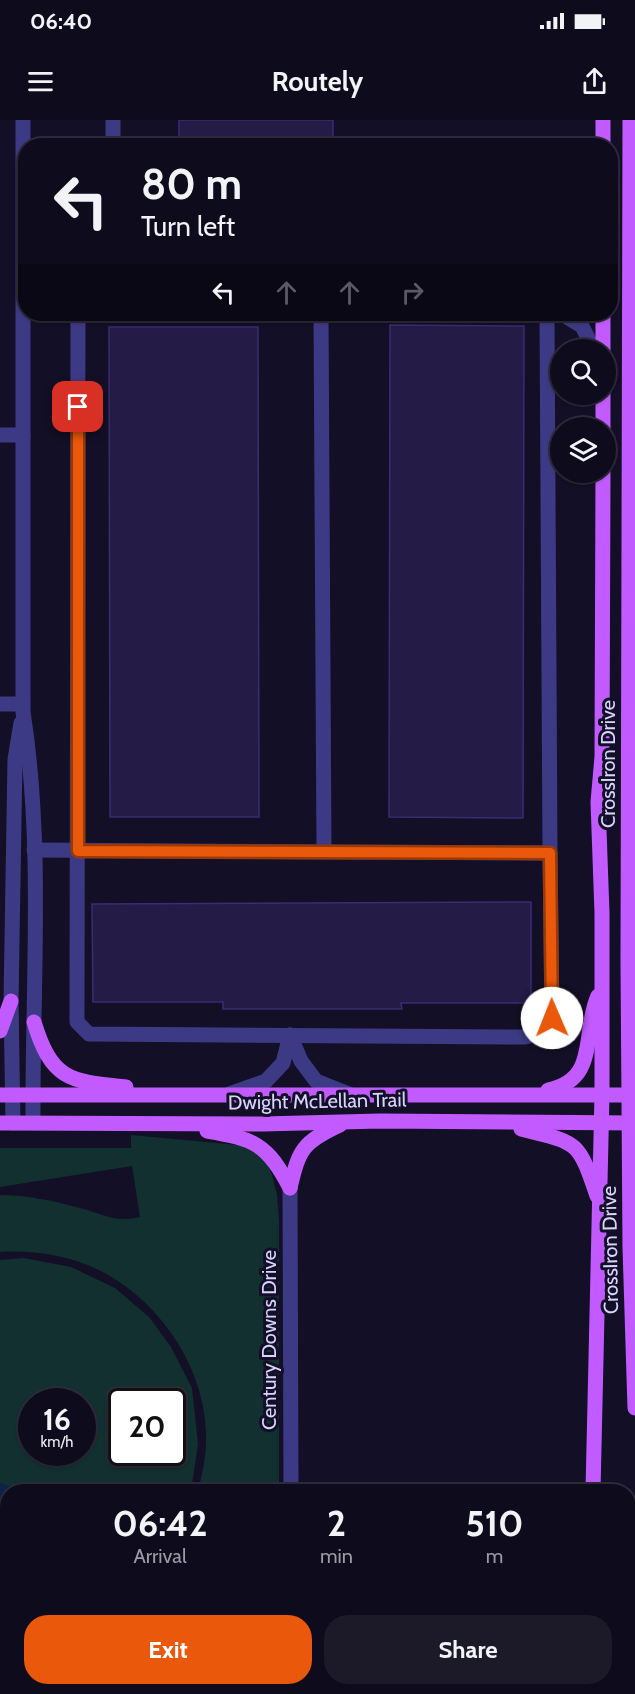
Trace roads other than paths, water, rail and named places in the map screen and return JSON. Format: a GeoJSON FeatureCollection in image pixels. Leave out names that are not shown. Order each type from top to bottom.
{"type":"FeatureCollection","features":[{"type":"Feature","properties":{"kind":"main road"},"geometry":{"type":"LineString","coordinates":[[603,120],[603,138]]}},
{"type":"Feature","properties":{"kind":"main road","name":"CrossIron Drive"},"geometry":{"type":"LineString","coordinates":[[630,120],[628,961],[632,1095],[635,1408]]}},
{"type":"Feature","properties":{"kind":"main road"},"geometry":{"type":"LineString","coordinates":[[603,321],[603,339]]}},
{"type":"Feature","properties":{"kind":"main road","name":"CrossIron Drive"},"geometry":{"type":"LineString","coordinates":[[593,1484],[602,1123],[602,913],[598,802],[602,757],[603,483]]}},
{"type":"Feature","properties":{"kind":"main road"},"geometry":{"type":"LineString","coordinates":[[526,1095],[562,1087],[582,1070],[592,1010],[602,987]]}},
{"type":"Feature","properties":{"kind":"main road"},"geometry":{"type":"LineString","coordinates":[[0,1031],[10,1001]]}},
{"type":"Feature","properties":{"kind":"main road"},"geometry":{"type":"LineString","coordinates":[[630,1015],[635,1036]]}},
{"type":"Feature","properties":{"kind":"main road"},"geometry":{"type":"LineString","coordinates":[[34,1022],[41,1046],[48,1059],[65,1075],[82,1082],[127,1087],[158,1095]]}},
{"type":"Feature","properties":{"kind":"main road","name":"Dwight McLellan Trail"},"geometry":{"type":"LineString","coordinates":[[6,1095],[632,1095]]}},
{"type":"Feature","properties":{"kind":"main road"},"geometry":{"type":"LineString","coordinates":[[492,1122],[566,1140],[585,1160],[600,1207]]}},
{"type":"Feature","properties":{"kind":"main road","name":"Dwight McLellan Trail"},"geometry":{"type":"LineString","coordinates":[[6,1123],[632,1123]]}},
{"type":"Feature","properties":{"kind":"main road"},"geometry":{"type":"LineString","coordinates":[[162,1123],[236,1136],[252,1142],[278,1164],[290,1188]]}},
{"type":"Feature","properties":{"kind":"main road"},"geometry":{"type":"LineString","coordinates":[[290,1188],[300,1153],[310,1141],[344,1123]]}},
{"type":"Feature","properties":{"kind":"street"},"geometry":{"type":"LineString","coordinates":[[23,120],[23,138]]}},
{"type":"Feature","properties":{"kind":"street"},"geometry":{"type":"LineString","coordinates":[[113,120],[113,138]]}},
{"type":"Feature","properties":{"kind":"street"},"geometry":{"type":"LineString","coordinates":[[24,321],[23,708],[30,760],[34,850],[33,1123]]}},
{"type":"Feature","properties":{"kind":"street"},"geometry":{"type":"LineString","coordinates":[[78,321],[77,1022],[89,1034],[525,1037],[542,1032],[552,1018],[547,321]]}},
{"type":"Feature","properties":{"kind":"street"},"geometry":{"type":"LineString","coordinates":[[321,321],[324,852]]}},
{"type":"Feature","properties":{"kind":"street"},"geometry":{"type":"LineString","coordinates":[[574,321],[582,326],[588,339]]}},
{"type":"Feature","properties":{"kind":"street"},"geometry":{"type":"LineString","coordinates":[[0,435],[23,435]]}},
{"type":"Feature","properties":{"kind":"street"},"geometry":{"type":"LineString","coordinates":[[0,704],[23,708]]}},
{"type":"Feature","properties":{"kind":"street"},"geometry":{"type":"LineString","coordinates":[[6,1123],[10,1001],[6,963],[7,816],[23,708]]}},
{"type":"Feature","properties":{"kind":"street"},"geometry":{"type":"LineString","coordinates":[[34,850],[550,853]]}},
{"type":"Feature","properties":{"kind":"street"},"geometry":{"type":"LineString","coordinates":[[227,1095],[266,1081],[283,1063],[290,1035]]}},
{"type":"Feature","properties":{"kind":"street"},"geometry":{"type":"LineString","coordinates":[[290,1035],[301,1061],[316,1081],[351,1095]]}},
{"type":"Feature","properties":{"kind":"street","name":"Century Downs Drive"},"geometry":{"type":"LineString","coordinates":[[290,1188],[291,1484]]}}]}
